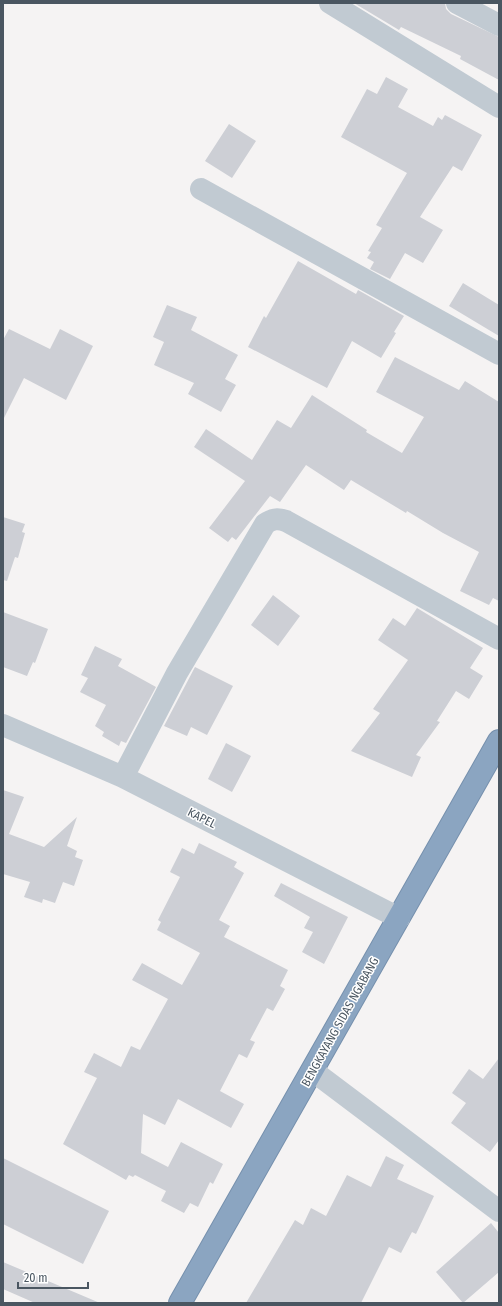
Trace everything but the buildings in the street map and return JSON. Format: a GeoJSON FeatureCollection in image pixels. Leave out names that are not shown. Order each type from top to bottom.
{"type":"FeatureCollection","features":[{"type":"Feature","properties":{"kind":"highway","name":"BENGKAYANG SIDAS NGABANG"},"geometry":{"type":"LineString","coordinates":[[180,1303],[314,1071],[398,918],[499,741]]}},
{"type":"Feature","properties":{"kind":"street"},"geometry":{"type":"LineString","coordinates":[[330,3],[499,107]]}},
{"type":"Feature","properties":{"kind":"street"},"geometry":{"type":"LineString","coordinates":[[457,3],[499,24]]}},
{"type":"Feature","properties":{"kind":"street"},"geometry":{"type":"LineString","coordinates":[[201,189],[499,354]]}},
{"type":"Feature","properties":{"kind":"street"},"geometry":{"type":"LineString","coordinates":[[123,777],[177,673],[216,605],[265,524],[271,520],[278,518],[286,520],[499,639]]}},
{"type":"Feature","properties":{"kind":"street","name":"KAPEL"},"geometry":{"type":"LineString","coordinates":[[3,725],[123,777],[398,918]]}},
{"type":"Feature","properties":{"kind":"street"},"geometry":{"type":"LineString","coordinates":[[314,1071],[499,1211]]}}]}
